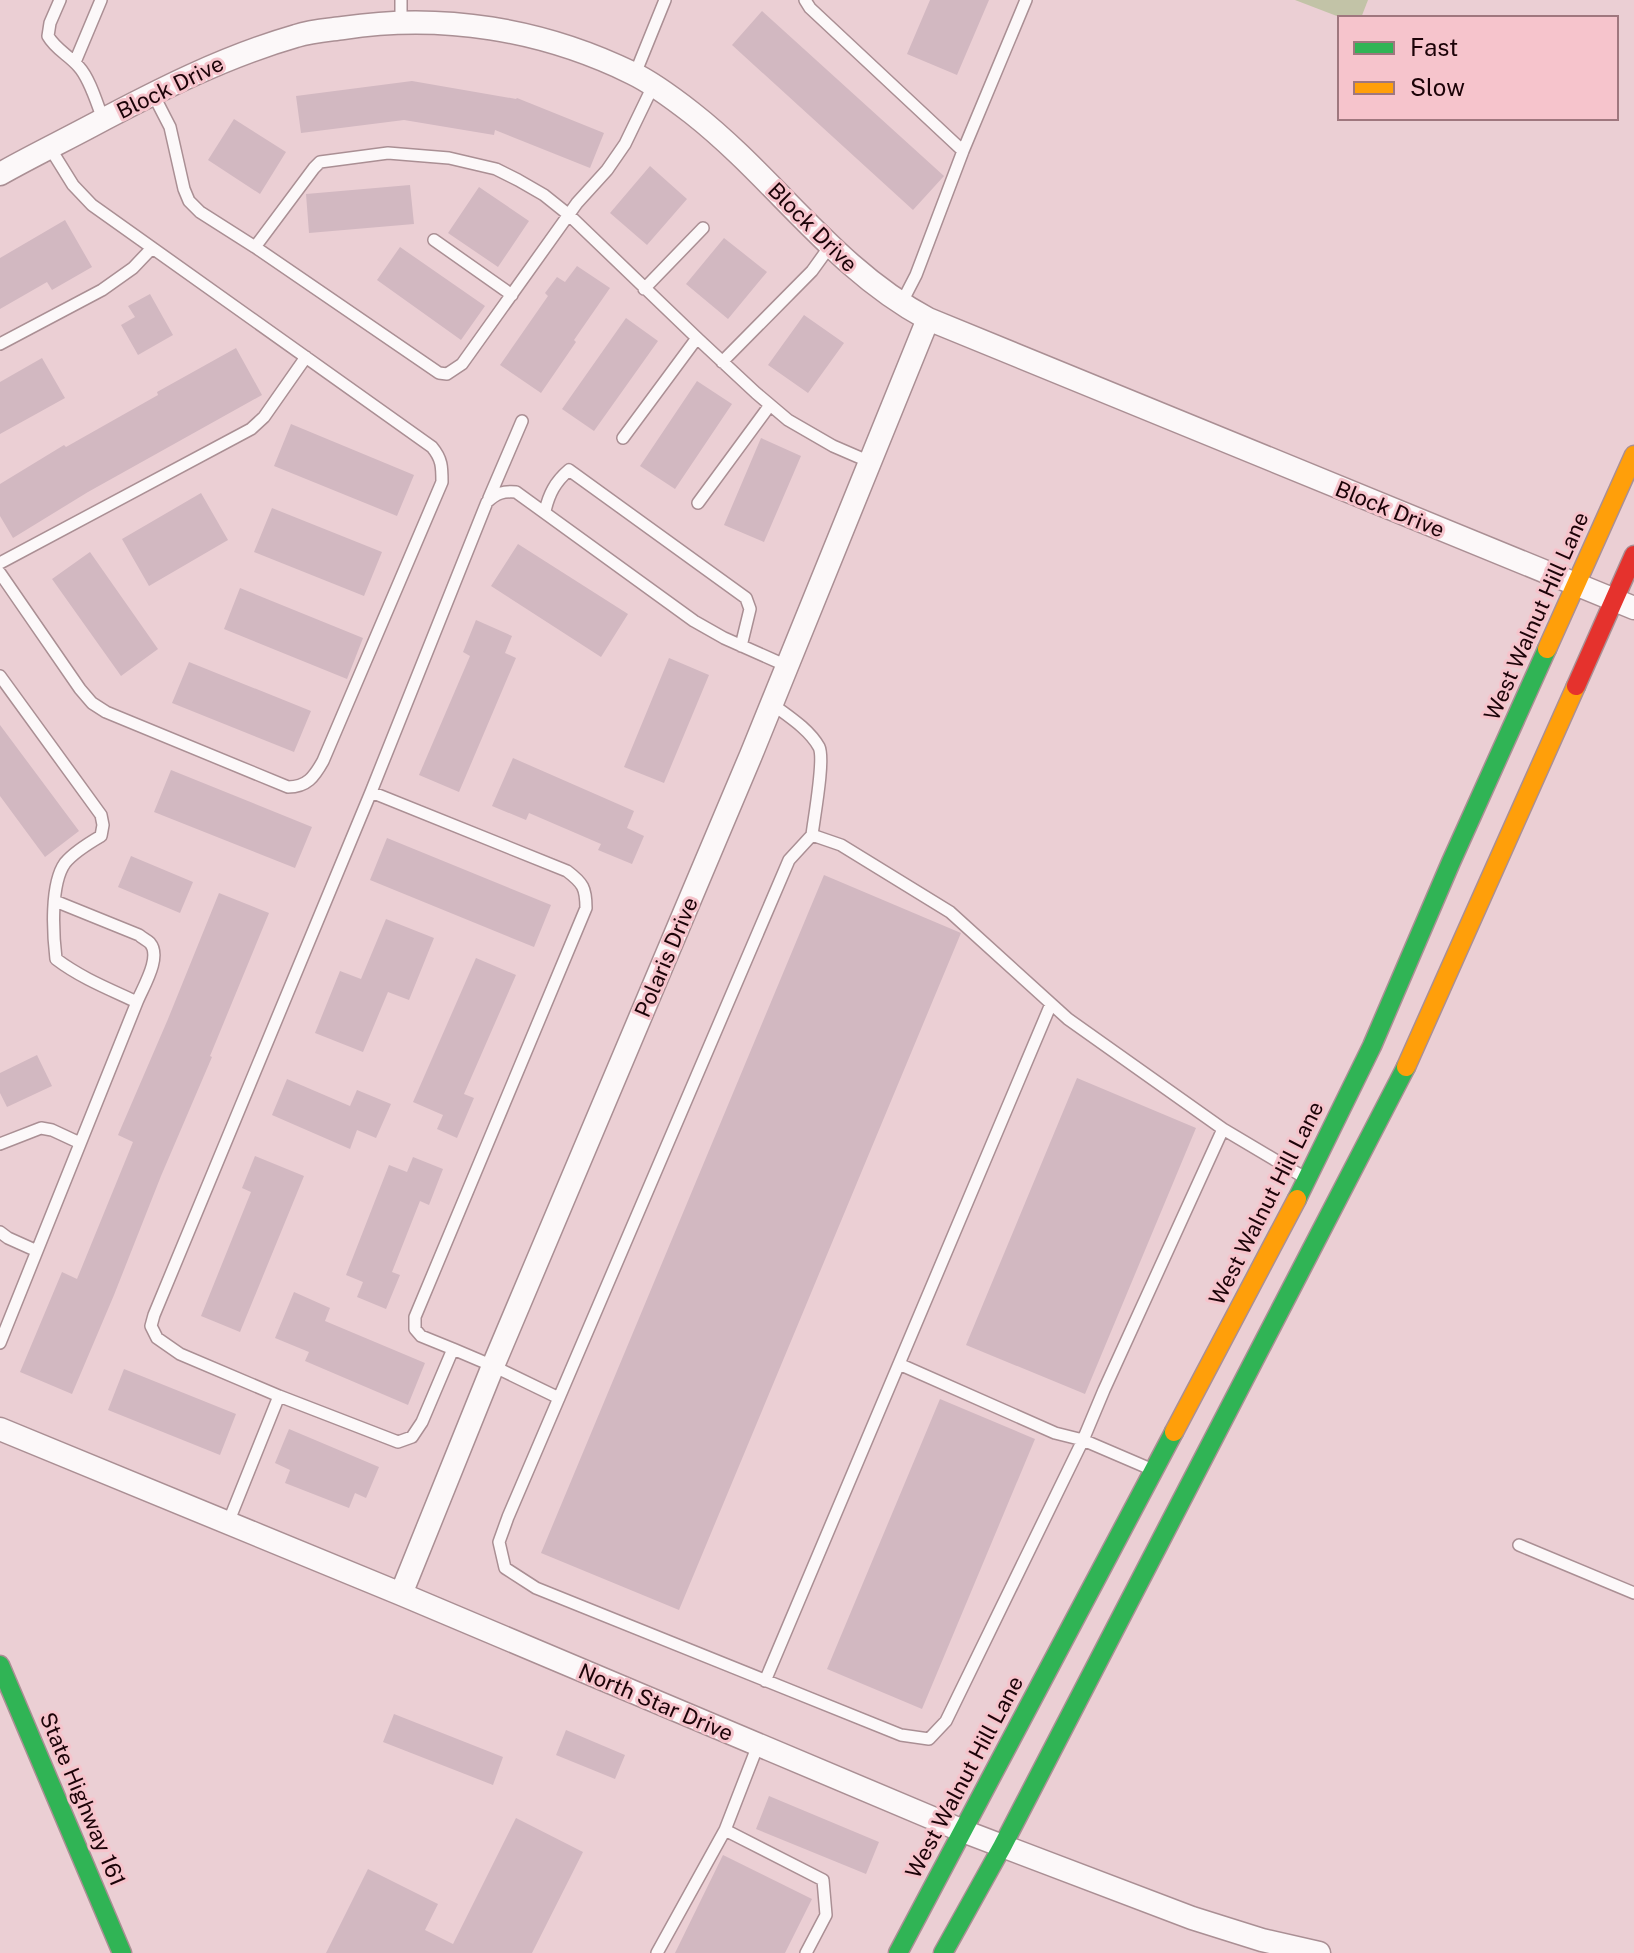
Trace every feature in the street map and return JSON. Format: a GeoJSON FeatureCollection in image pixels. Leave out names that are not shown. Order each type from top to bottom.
{"type":"FeatureCollection","features":[{"type":"Feature","properties":{"kind":"main road","name":"West Walnut Hill Lane"},"geometry":{"type":"LineString","coordinates":[[898,1953],[963,1831],[1171,1479],[1323,1188],[1372,1046],[1634,455]]}},
{"type":"Feature","properties":{"kind":"main road","name":"West Walnut Hill Lane"},"geometry":{"type":"LineString","coordinates":[[943,1953],[1002,1847],[1171,1479],[1323,1188],[1410,1060],[1624,604],[1634,555]]}},
{"type":"Feature","properties":{"kind":"main road","name":"State Highway 161"},"geometry":{"type":"LineString","coordinates":[[0,1665],[122,1953]]}},
{"type":"Feature","properties":{"kind":"street","name":"Block Drive"},"geometry":{"type":"LineString","coordinates":[[2,169],[217,63],[298,35],[364,25],[401,11],[439,22],[532,36],[581,51],[644,80],[690,111],[723,139],[870,282],[928,319],[1624,604]]}},
{"type":"Feature","properties":{"kind":"street","name":"Polaris Drive"},"geometry":{"type":"LineString","coordinates":[[401,1594],[493,1366],[772,704],[928,319]]}},
{"type":"Feature","properties":{"kind":"street","name":"North Star Drive"},"geometry":{"type":"LineString","coordinates":[[0,1429],[1002,1847],[1192,1918],[1262,1940],[1319,1953]]}},
{"type":"Feature","properties":{"kind":"lane"},"geometry":{"type":"LineString","coordinates":[[60,0],[48,36],[53,46],[82,69],[103,119]]}},
{"type":"Feature","properties":{"kind":"lane"},"geometry":{"type":"LineString","coordinates":[[75,62],[101,0]]}},
{"type":"Feature","properties":{"kind":"lane"},"geometry":{"type":"LineString","coordinates":[[153,94],[170,127],[184,189],[189,201],[200,212],[439,373],[447,374],[462,364],[577,203],[607,170],[625,144],[665,0]]}},
{"type":"Feature","properties":{"kind":"lane"},"geometry":{"type":"LineString","coordinates":[[805,0],[963,151]]}},
{"type":"Feature","properties":{"kind":"lane"},"geometry":{"type":"LineString","coordinates":[[901,304],[916,275],[963,151],[1026,0]]}},
{"type":"Feature","properties":{"kind":"lane"},"geometry":{"type":"LineString","coordinates":[[0,573],[92,703],[106,712],[288,787],[297,787],[306,784],[316,774],[323,761],[442,482],[442,466],[432,447],[92,205],[73,185],[50,148]]}},
{"type":"Feature","properties":{"kind":"lane"},"geometry":{"type":"LineString","coordinates":[[255,247],[320,162],[388,153],[449,158],[496,169],[544,195],[569,215],[644,289],[788,420],[833,446],[870,462]]}},
{"type":"Feature","properties":{"kind":"lane"},"geometry":{"type":"LineString","coordinates":[[644,289],[703,228]]}},
{"type":"Feature","properties":{"kind":"lane"},"geometry":{"type":"LineString","coordinates":[[434,240],[512,295]]}},
{"type":"Feature","properties":{"kind":"lane"},"geometry":{"type":"LineString","coordinates":[[722,362],[812,271],[830,246]]}},
{"type":"Feature","properties":{"kind":"lane"},"geometry":{"type":"LineString","coordinates":[[0,344],[102,290],[133,268],[152,248]]}},
{"type":"Feature","properties":{"kind":"lane"},"geometry":{"type":"LineString","coordinates":[[623,438],[697,338]]}},
{"type":"Feature","properties":{"kind":"lane"},"geometry":{"type":"LineString","coordinates":[[0,563],[251,429],[264,417],[306,357]]}},
{"type":"Feature","properties":{"kind":"lane"},"geometry":{"type":"LineString","coordinates":[[698,503],[770,405]]}},
{"type":"Feature","properties":{"kind":"lane"},"geometry":{"type":"LineString","coordinates":[[453,1349],[422,1422],[412,1437],[398,1442],[180,1354],[157,1338],[151,1326],[522,421]]}},
{"type":"Feature","properties":{"kind":"lane"},"geometry":{"type":"LineString","coordinates":[[545,511],[555,484],[569,470],[746,598],[750,609],[741,646]]}},
{"type":"Feature","properties":{"kind":"lane"},"geometry":{"type":"LineString","coordinates":[[487,502],[495,494],[516,492],[694,621],[787,666]]}},
{"type":"Feature","properties":{"kind":"lane"},"geometry":{"type":"LineString","coordinates":[[0,676],[101,815],[103,825],[101,836],[64,865],[55,901],[53,930],[56,959],[93,983],[137,1002]]}},
{"type":"Feature","properties":{"kind":"lane"},"geometry":{"type":"LineString","coordinates":[[772,704],[806,731],[820,749],[821,765],[812,835],[789,860],[508,1517],[499,1542],[505,1568],[536,1588],[765,1681],[901,1735],[929,1739],[946,1721],[1083,1440],[1223,1129]]}},
{"type":"Feature","properties":{"kind":"lane"},"geometry":{"type":"LineString","coordinates":[[371,792],[567,871],[584,887],[586,908],[415,1317],[415,1329],[421,1336],[559,1398]]}},
{"type":"Feature","properties":{"kind":"lane"},"geometry":{"type":"LineString","coordinates":[[812,835],[841,845],[950,912],[1068,1019],[1223,1129],[1323,1188]]}},
{"type":"Feature","properties":{"kind":"lane"},"geometry":{"type":"LineString","coordinates":[[0,1343],[155,953],[150,943],[139,935],[55,901]]}},
{"type":"Feature","properties":{"kind":"lane"},"geometry":{"type":"LineString","coordinates":[[765,1681],[1051,1004]]}},
{"type":"Feature","properties":{"kind":"lane"},"geometry":{"type":"LineString","coordinates":[[0,1144],[41,1128],[80,1143]]}},
{"type":"Feature","properties":{"kind":"lane"},"geometry":{"type":"LineString","coordinates":[[0,1232],[37,1251]]}},
{"type":"Feature","properties":{"kind":"lane"},"geometry":{"type":"LineString","coordinates":[[899,1364],[1055,1433],[1083,1440],[1171,1479]]}},
{"type":"Feature","properties":{"kind":"lane"},"geometry":{"type":"LineString","coordinates":[[228,1523],[279,1396]]}},
{"type":"Feature","properties":{"kind":"lane"},"geometry":{"type":"LineString","coordinates":[[1519,1545],[1634,1593]]}},
{"type":"Feature","properties":{"kind":"lane"},"geometry":{"type":"LineString","coordinates":[[657,1953],[725,1830],[758,1745]]}},
{"type":"Feature","properties":{"kind":"lane"},"geometry":{"type":"LineString","coordinates":[[725,1830],[823,1880],[826,1915],[806,1953]]}},
{"type":"Feature","properties":{"kind":"green space"},"geometry":{"type":"Polygon","coordinates":[[[1295,0],[1368,0],[1362,16],[1338,16],[1295,0]]]}},
{"type":"Feature","properties":{"kind":"building"},"geometry":{"type":"Polygon","coordinates":[[[930,0],[989,0],[957,75],[907,54],[930,0]]]}},
{"type":"Feature","properties":{"kind":"building"},"geometry":{"type":"Polygon","coordinates":[[[762,11],[944,176],[913,210],[732,45],[762,11]]]}},
{"type":"Feature","properties":{"kind":"building"},"geometry":{"type":"Polygon","coordinates":[[[412,81],[517,98],[604,133],[590,168],[495,130],[494,135],[404,120],[301,133],[296,96],[412,81]]]}},
{"type":"Feature","properties":{"kind":"building"},"geometry":{"type":"Polygon","coordinates":[[[234,119],[286,152],[260,194],[208,160],[234,119]]]}},
{"type":"Feature","properties":{"kind":"building"},"geometry":{"type":"Polygon","coordinates":[[[650,166],[687,199],[647,245],[610,213],[650,166]]]}},
{"type":"Feature","properties":{"kind":"building"},"geometry":{"type":"Polygon","coordinates":[[[410,185],[414,224],[309,233],[306,194],[410,185]]]}},
{"type":"Feature","properties":{"kind":"building"},"geometry":{"type":"Polygon","coordinates":[[[479,187],[529,221],[498,267],[448,233],[479,187]]]}},
{"type":"Feature","properties":{"kind":"building"},"geometry":{"type":"Polygon","coordinates":[[[65,220],[92,267],[52,290],[47,282],[0,309],[0,258],[65,220]]]}},
{"type":"Feature","properties":{"kind":"building"},"geometry":{"type":"Polygon","coordinates":[[[724,238],[767,272],[728,319],[686,284],[724,238]]]}},
{"type":"Feature","properties":{"kind":"building"},"geometry":{"type":"Polygon","coordinates":[[[400,247],[485,306],[461,340],[377,280],[400,247]]]}},
{"type":"Feature","properties":{"kind":"building"},"geometry":{"type":"Polygon","coordinates":[[[577,266],[610,288],[541,393],[500,365],[548,296],[545,293],[557,277],[565,282],[577,266]]]}},
{"type":"Feature","properties":{"kind":"building"},"geometry":{"type":"Polygon","coordinates":[[[150,294],[173,335],[138,355],[121,325],[135,317],[128,306],[150,294]]]}},
{"type":"Feature","properties":{"kind":"building"},"geometry":{"type":"Polygon","coordinates":[[[804,315],[844,343],[808,393],[768,365],[804,315]]]}},
{"type":"Feature","properties":{"kind":"building"},"geometry":{"type":"Polygon","coordinates":[[[626,318],[658,341],[594,431],[562,409],[626,318]]]}},
{"type":"Feature","properties":{"kind":"building"},"geometry":{"type":"Polygon","coordinates":[[[236,348],[262,395],[88,492],[13,538],[0,516],[0,484],[236,348]]]}},
{"type":"Feature","properties":{"kind":"building"},"geometry":{"type":"Polygon","coordinates":[[[42,358],[65,398],[0,434],[0,382],[42,358]]]}},
{"type":"Feature","properties":{"kind":"building"},"geometry":{"type":"Polygon","coordinates":[[[697,381],[732,404],[675,489],[640,466],[697,381]]]}},
{"type":"Feature","properties":{"kind":"building"},"geometry":{"type":"Polygon","coordinates":[[[291,424],[414,475],[397,516],[274,466],[291,424]]]}},
{"type":"Feature","properties":{"kind":"building"},"geometry":{"type":"Polygon","coordinates":[[[761,438],[801,456],[764,542],[724,525],[761,438]]]}},
{"type":"Feature","properties":{"kind":"building"},"geometry":{"type":"Polygon","coordinates":[[[201,493],[228,540],[149,586],[122,539],[201,493]]]}},
{"type":"Feature","properties":{"kind":"building"},"geometry":{"type":"Polygon","coordinates":[[[272,508],[382,552],[364,596],[254,552],[272,508]]]}},
{"type":"Feature","properties":{"kind":"building"},"geometry":{"type":"Polygon","coordinates":[[[518,544],[628,614],[601,657],[491,586],[518,544]]]}},
{"type":"Feature","properties":{"kind":"building"},"geometry":{"type":"Polygon","coordinates":[[[90,552],[158,649],[121,676],[52,579],[90,552]]]}},
{"type":"Feature","properties":{"kind":"building"},"geometry":{"type":"Polygon","coordinates":[[[240,588],[363,638],[347,679],[224,629],[240,588]]]}},
{"type":"Feature","properties":{"kind":"building"},"geometry":{"type":"Polygon","coordinates":[[[476,620],[512,636],[505,653],[516,658],[459,792],[419,775],[470,656],[463,652],[476,620]]]}},
{"type":"Feature","properties":{"kind":"building"},"geometry":{"type":"Polygon","coordinates":[[[669,658],[709,675],[664,783],[624,767],[669,658]]]}},
{"type":"Feature","properties":{"kind":"building"},"geometry":{"type":"Polygon","coordinates":[[[189,662],[311,711],[294,752],[172,703],[189,662]]]}},
{"type":"Feature","properties":{"kind":"building"},"geometry":{"type":"Polygon","coordinates":[[[0,725],[79,831],[45,857],[0,796],[0,725]]]}},
{"type":"Feature","properties":{"kind":"building"},"geometry":{"type":"Polygon","coordinates":[[[513,758],[634,811],[627,828],[644,836],[632,864],[598,850],[601,844],[529,813],[526,820],[492,806],[513,758]]]}},
{"type":"Feature","properties":{"kind":"building"},"geometry":{"type":"Polygon","coordinates":[[[171,770],[312,827],[295,868],[154,812],[171,770]]]}},
{"type":"Feature","properties":{"kind":"building"},"geometry":{"type":"Polygon","coordinates":[[[387,838],[551,905],[534,947],[370,880],[387,838]]]}},
{"type":"Feature","properties":{"kind":"building"},"geometry":{"type":"Polygon","coordinates":[[[131,856],[193,882],[180,913],[118,887],[131,856]]]}},
{"type":"Feature","properties":{"kind":"building"},"geometry":{"type":"Polygon","coordinates":[[[824,875],[961,933],[679,1610],[541,1553],[824,875]]]}},
{"type":"Feature","properties":{"kind":"building"},"geometry":{"type":"Polygon","coordinates":[[[219,893],[269,913],[72,1394],[20,1372],[62,1272],[77,1279],[133,1142],[118,1135],[219,893]]]}},
{"type":"Feature","properties":{"kind":"building"},"geometry":{"type":"Polygon","coordinates":[[[386,919],[434,938],[409,1000],[388,992],[363,1052],[315,1033],[340,971],[361,979],[386,919]]]}},
{"type":"Feature","properties":{"kind":"building"},"geometry":{"type":"Polygon","coordinates":[[[476,958],[516,975],[464,1094],[474,1098],[457,1138],[437,1129],[443,1115],[413,1102],[476,958]]]}},
{"type":"Feature","properties":{"kind":"building"},"geometry":{"type":"Polygon","coordinates":[[[37,1055],[52,1086],[7,1107],[0,1093],[0,1073],[37,1055]]]}},
{"type":"Feature","properties":{"kind":"building"},"geometry":{"type":"Polygon","coordinates":[[[1077,1078],[1196,1128],[1085,1394],[966,1345],[1077,1078]]]}},
{"type":"Feature","properties":{"kind":"building"},"geometry":{"type":"Polygon","coordinates":[[[287,1079],[350,1106],[357,1090],[391,1104],[376,1138],[357,1130],[350,1149],[272,1115],[287,1079]]]}},
{"type":"Feature","properties":{"kind":"building"},"geometry":{"type":"Polygon","coordinates":[[[255,1156],[304,1176],[240,1332],[201,1316],[251,1192],[242,1188],[255,1156]]]}},
{"type":"Feature","properties":{"kind":"building"},"geometry":{"type":"Polygon","coordinates":[[[413,1157],[443,1169],[429,1205],[420,1201],[392,1272],[400,1275],[386,1309],[357,1297],[363,1282],[346,1275],[389,1165],[407,1172],[413,1157]]]}},
{"type":"Feature","properties":{"kind":"building"},"geometry":{"type":"Polygon","coordinates":[[[294,1292],[330,1308],[325,1321],[425,1363],[408,1405],[305,1361],[309,1352],[275,1338],[294,1292]]]}},
{"type":"Feature","properties":{"kind":"building"},"geometry":{"type":"Polygon","coordinates":[[[124,1369],[236,1414],[220,1455],[108,1410],[124,1369]]]}},
{"type":"Feature","properties":{"kind":"building"},"geometry":{"type":"Polygon","coordinates":[[[940,1399],[1035,1439],[922,1709],[827,1669],[940,1399]]]}},
{"type":"Feature","properties":{"kind":"building"},"geometry":{"type":"Polygon","coordinates":[[[289,1429],[379,1467],[366,1498],[355,1493],[349,1508],[285,1483],[290,1470],[275,1463],[289,1429]]]}},
{"type":"Feature","properties":{"kind":"building"},"geometry":{"type":"Polygon","coordinates":[[[394,1714],[503,1757],[493,1785],[383,1742],[394,1714]]]}},
{"type":"Feature","properties":{"kind":"building"},"geometry":{"type":"Polygon","coordinates":[[[566,1730],[625,1755],[615,1779],[556,1755],[566,1730]]]}},
{"type":"Feature","properties":{"kind":"building"},"geometry":{"type":"Polygon","coordinates":[[[769,1796],[879,1842],[866,1874],[756,1829],[769,1796]]]}},
{"type":"Feature","properties":{"kind":"building"},"geometry":{"type":"Polygon","coordinates":[[[516,1818],[583,1852],[532,1953],[326,1953],[368,1869],[438,1904],[425,1930],[453,1944],[516,1818]]]}},
{"type":"Feature","properties":{"kind":"building"},"geometry":{"type":"Polygon","coordinates":[[[723,1855],[812,1899],[785,1953],[675,1953],[723,1855]]]}},
{"type":"Feature","properties":{"kind":"traffic: fast"},"geometry":{"type":"LineString","coordinates":[[1297,1199],[1372,1046],[1547,649]]}},
{"type":"Feature","properties":{"kind":"traffic: fast"},"geometry":{"type":"LineString","coordinates":[[943,1953],[1002,1847],[1406,1067]]}},
{"type":"Feature","properties":{"kind":"traffic: fast"},"geometry":{"type":"LineString","coordinates":[[898,1953],[1174,1432]]}},
{"type":"Feature","properties":{"kind":"traffic: fast"},"geometry":{"type":"LineString","coordinates":[[0,1665],[122,1953]]}},
{"type":"Feature","properties":{"kind":"traffic: slow"},"geometry":{"type":"LineString","coordinates":[[1547,649],[1634,455]]}},
{"type":"Feature","properties":{"kind":"traffic: slow"},"geometry":{"type":"LineString","coordinates":[[1406,1067],[1576,686]]}},
{"type":"Feature","properties":{"kind":"traffic: slow"},"geometry":{"type":"LineString","coordinates":[[1174,1432],[1297,1199]]}},
{"type":"Feature","properties":{"kind":"traffic: jam"},"geometry":{"type":"LineString","coordinates":[[1576,686],[1634,555]]}}]}
